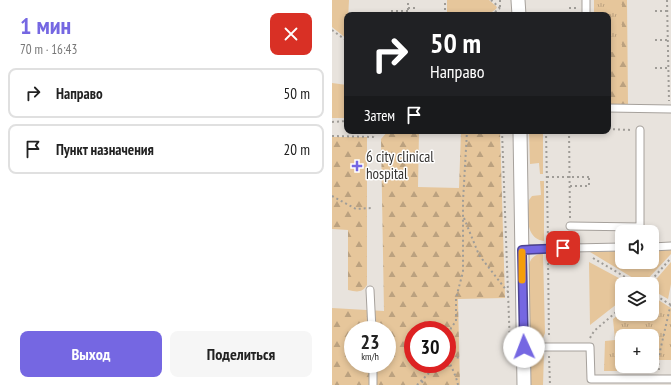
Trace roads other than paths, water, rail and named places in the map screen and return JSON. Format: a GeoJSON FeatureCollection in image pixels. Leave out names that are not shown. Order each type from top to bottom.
{"type":"FeatureCollection","features":[{"type":"Feature","properties":{"kind":"street"},"geometry":{"type":"LineString","coordinates":[[518,0],[519,12]]}},
{"type":"Feature","properties":{"kind":"street"},"geometry":{"type":"LineString","coordinates":[[520,134],[524,385]]}},
{"type":"Feature","properties":{"kind":"lane"},"geometry":{"type":"LineString","coordinates":[[586,0],[586,12]]}},
{"type":"Feature","properties":{"kind":"lane"},"geometry":{"type":"LineString","coordinates":[[611,108],[670,109]]}},
{"type":"Feature","properties":{"kind":"lane"},"geometry":{"type":"LineString","coordinates":[[640,130],[640,225]]}},
{"type":"Feature","properties":{"kind":"lane"},"geometry":{"type":"LineString","coordinates":[[570,226],[615,229]]}},
{"type":"Feature","properties":{"kind":"lane"},"geometry":{"type":"LineString","coordinates":[[659,247],[671,246]]}},
{"type":"Feature","properties":{"kind":"lane"},"geometry":{"type":"LineString","coordinates":[[522,250],[615,247]]}},
{"type":"Feature","properties":{"kind":"lane"},"geometry":{"type":"LineString","coordinates":[[370,290],[372,321]]}},
{"type":"Feature","properties":{"kind":"lane"},"geometry":{"type":"LineString","coordinates":[[524,347],[590,347],[590,379],[671,379]]}},
{"type":"Feature","properties":{"kind":"lane"},"geometry":{"type":"LineString","coordinates":[[373,373],[373,385]]}},
{"type":"Feature","properties":{"kind":"place","name":"6 city clinical hospital"},"geometry":{"type":"Point","coordinates":[357,166]}}]}
